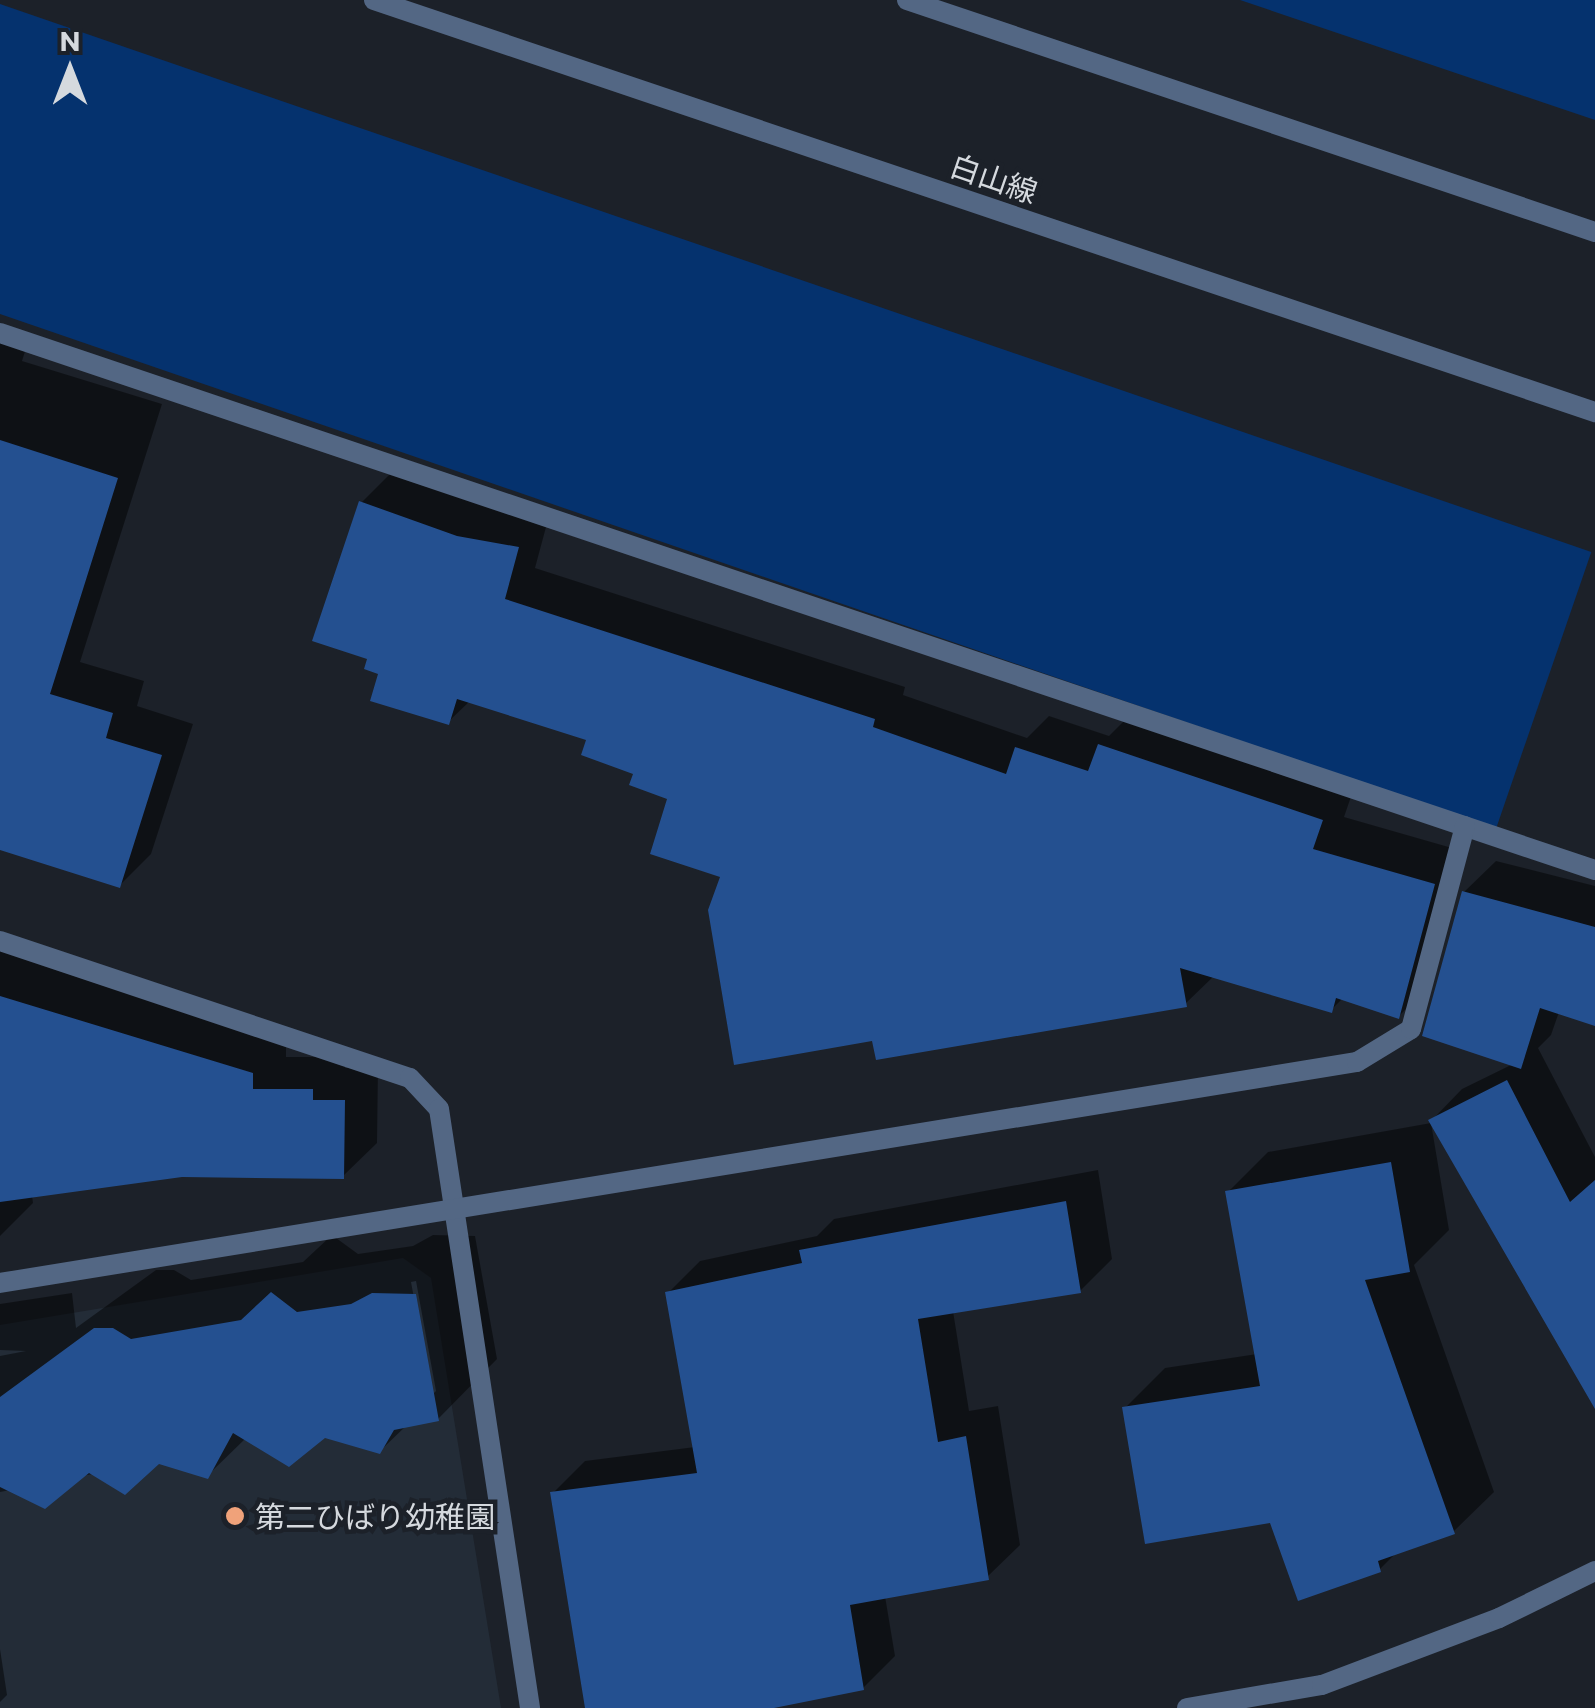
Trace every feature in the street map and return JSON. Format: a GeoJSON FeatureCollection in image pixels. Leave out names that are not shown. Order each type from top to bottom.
{"type":"FeatureCollection","features":[{"type":"Feature","properties":{"kind":"street","name":"白山線"},"geometry":{"type":"LineString","coordinates":[[374,0],[1595,412]]}},
{"type":"Feature","properties":{"kind":"street"},"geometry":{"type":"LineString","coordinates":[[908,0],[1595,232]]}},
{"type":"Feature","properties":{"kind":"street"},"geometry":{"type":"LineString","coordinates":[[0,333],[1595,870]]}},
{"type":"Feature","properties":{"kind":"street"},"geometry":{"type":"LineString","coordinates":[[0,1283],[454,1205],[1357,1062],[1411,1029],[1465,826]]}},
{"type":"Feature","properties":{"kind":"street"},"geometry":{"type":"LineString","coordinates":[[0,942],[410,1078],[439,1109],[530,1708]]}},
{"type":"Feature","properties":{"kind":"street"},"geometry":{"type":"LineString","coordinates":[[1187,1708],[1322,1686],[1499,1618],[1595,1571]]}},
{"type":"Feature","properties":{"kind":"shaded area"},"geometry":{"type":"Polygon","coordinates":[[[1240,0],[1595,0],[1595,120],[1240,0]]]}},
{"type":"Feature","properties":{"kind":"shaded area"},"geometry":{"type":"Polygon","coordinates":[[[0,4],[1591,552],[1496,829],[0,314],[0,4]]]}},
{"type":"Feature","properties":{"kind":"shaded area","name":"第二ひばり幼稚園"},"geometry":{"type":"Polygon","coordinates":[[[403,1258],[431,1278],[501,1708],[0,1708],[0,1325],[403,1258]]]}},
{"type":"Feature","properties":{"kind":"building"},"geometry":{"type":"Polygon","coordinates":[[[0,440],[118,478],[50,694],[113,713],[106,738],[162,755],[120,888],[0,850],[0,440]]]}},
{"type":"Feature","properties":{"kind":"building"},"geometry":{"type":"Polygon","coordinates":[[[359,501],[457,536],[519,547],[505,599],[875,719],[873,727],[1006,774],[1015,747],[1088,771],[1098,744],[1323,820],[1313,849],[1435,884],[1399,1019],[1336,998],[1332,1013],[1180,968],[1187,1007],[876,1060],[872,1041],[734,1065],[708,910],[720,877],[650,854],[667,799],[629,785],[633,774],[581,755],[586,740],[457,699],[449,725],[370,701],[378,674],[364,669],[367,659],[312,641],[359,501]]]}},
{"type":"Feature","properties":{"kind":"building"},"geometry":{"type":"Polygon","coordinates":[[[1462,891],[1595,927],[1595,1026],[1540,1008],[1521,1069],[1422,1036],[1462,891]]]}},
{"type":"Feature","properties":{"kind":"building"},"geometry":{"type":"Polygon","coordinates":[[[0,996],[253,1073],[253,1089],[313,1089],[313,1100],[345,1100],[344,1179],[182,1177],[0,1202],[0,996]]]}},
{"type":"Feature","properties":{"kind":"building"},"geometry":{"type":"Polygon","coordinates":[[[1507,1080],[1570,1202],[1595,1180],[1595,1409],[1428,1120],[1507,1080]]]}},
{"type":"Feature","properties":{"kind":"building"},"geometry":{"type":"Polygon","coordinates":[[[1391,1162],[1410,1272],[1365,1280],[1455,1534],[1378,1561],[1381,1572],[1298,1601],[1270,1523],[1145,1544],[1122,1407],[1260,1386],[1225,1191],[1391,1162]]]}},
{"type":"Feature","properties":{"kind":"building"},"geometry":{"type":"Polygon","coordinates":[[[1066,1201],[1081,1293],[918,1319],[938,1442],[966,1436],[989,1580],[850,1605],[864,1690],[774,1708],[585,1708],[550,1492],[697,1473],[665,1292],[802,1263],[799,1250],[1066,1201]]]}},
{"type":"Feature","properties":{"kind":"building"},"geometry":{"type":"Polygon","coordinates":[[[271,1292],[297,1312],[351,1304],[372,1293],[416,1294],[439,1421],[394,1430],[380,1454],[325,1438],[289,1467],[233,1433],[208,1479],[159,1464],[125,1495],[89,1473],[45,1509],[0,1487],[0,1397],[94,1328],[113,1328],[131,1339],[241,1320],[271,1292]]]}},
{"type":"Feature","properties":{"kind":"place","name":"第二ひばり幼稚園"},"geometry":{"type":"Point","coordinates":[235,1516]}}]}
